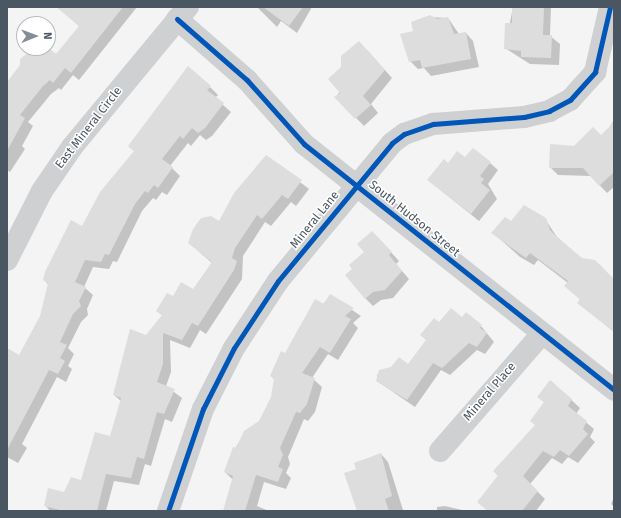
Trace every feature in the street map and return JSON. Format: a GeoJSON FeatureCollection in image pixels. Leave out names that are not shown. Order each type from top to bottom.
{"type":"FeatureCollection","features":[{"type":"Feature","properties":{"kind":"street","name":"Mineral Lane"},"geometry":{"type":"LineString","coordinates":[[168,511],[203,409],[234,348],[278,281],[392,143],[419,127],[524,117],[549,111],[570,100],[595,72],[610,7]]}},
{"type":"Feature","properties":{"kind":"street","name":"South Hudson Street"},"geometry":{"type":"LineString","coordinates":[[182,13],[247,80],[304,144],[541,335],[614,390]]}},
{"type":"Feature","properties":{"kind":"street","name":"East Mineral Circle"},"geometry":{"type":"LineString","coordinates":[[7,260],[42,191],[72,147],[182,13]]}},
{"type":"Feature","properties":{"kind":"street","name":"Mineral Place"},"geometry":{"type":"LineString","coordinates":[[440,451],[541,335]]}},
{"type":"Feature","properties":{"kind":"building"},"geometry":{"type":"Polygon","coordinates":[[[56,7],[123,7],[71,73],[65,68],[53,83],[50,80],[43,86],[20,115],[25,118],[7,151],[7,82],[20,65],[20,59],[24,56],[56,56],[56,54],[79,26],[56,7]]]}},
{"type":"Feature","properties":{"kind":"building"},"geometry":{"type":"Polygon","coordinates":[[[263,7],[303,7],[289,26],[263,7]]]}},
{"type":"Feature","properties":{"kind":"building"},"geometry":{"type":"Polygon","coordinates":[[[512,7],[544,7],[543,35],[552,35],[551,58],[521,57],[521,51],[504,49],[505,23],[512,23],[512,7]]]}},
{"type":"Feature","properties":{"kind":"building"},"geometry":{"type":"Polygon","coordinates":[[[430,15],[437,19],[448,17],[454,34],[466,32],[471,59],[422,68],[420,60],[409,62],[400,34],[413,31],[411,22],[430,15]]]}},
{"type":"Feature","properties":{"kind":"building"},"geometry":{"type":"Polygon","coordinates":[[[359,41],[385,70],[363,96],[371,105],[355,119],[334,97],[340,93],[328,79],[341,67],[341,56],[359,41]]]}},
{"type":"Feature","properties":{"kind":"building"},"geometry":{"type":"Polygon","coordinates":[[[188,66],[211,86],[207,90],[224,103],[205,128],[198,133],[192,128],[183,139],[180,136],[162,159],[173,167],[158,188],[154,185],[148,193],[145,191],[135,204],[109,255],[105,254],[101,262],[85,260],[75,282],[86,287],[79,301],[81,306],[73,314],[60,342],[67,345],[60,358],[65,361],[58,374],[49,370],[7,450],[7,348],[19,355],[40,316],[48,283],[43,280],[45,272],[71,220],[82,226],[100,192],[134,151],[128,146],[188,66]]]}},
{"type":"Feature","properties":{"kind":"building"},"geometry":{"type":"Polygon","coordinates":[[[614,122],[614,172],[599,186],[583,168],[549,168],[550,144],[574,146],[593,127],[601,135],[614,122]]]}},
{"type":"Feature","properties":{"kind":"building"},"geometry":{"type":"Polygon","coordinates":[[[473,148],[491,162],[480,176],[484,179],[481,183],[490,190],[471,214],[427,180],[444,159],[448,163],[457,151],[465,157],[473,148]]]}},
{"type":"Feature","properties":{"kind":"building"},"geometry":{"type":"Polygon","coordinates":[[[266,155],[302,180],[288,199],[282,195],[262,219],[257,215],[235,248],[232,258],[237,261],[234,270],[198,326],[192,323],[182,340],[163,333],[163,364],[157,382],[175,389],[164,414],[157,412],[144,459],[137,457],[131,478],[106,474],[97,511],[64,511],[44,506],[48,488],[64,492],[71,477],[81,480],[95,432],[110,436],[121,398],[113,395],[130,329],[146,335],[162,315],[156,311],[167,293],[173,296],[181,282],[193,289],[212,262],[188,243],[193,229],[201,218],[211,216],[219,221],[234,193],[266,155]]]}},
{"type":"Feature","properties":{"kind":"building"},"geometry":{"type":"Polygon","coordinates":[[[524,205],[546,218],[550,230],[582,258],[595,260],[614,279],[614,332],[577,303],[580,299],[564,286],[568,281],[530,253],[526,258],[491,233],[505,217],[511,221],[524,205]]]}},
{"type":"Feature","properties":{"kind":"building"},"geometry":{"type":"Polygon","coordinates":[[[372,231],[392,252],[389,255],[402,271],[385,290],[373,292],[365,299],[345,275],[352,269],[349,265],[364,252],[357,244],[372,231]]]}},
{"type":"Feature","properties":{"kind":"building"},"geometry":{"type":"Polygon","coordinates":[[[330,294],[354,308],[345,316],[351,319],[330,353],[320,347],[302,373],[315,378],[307,404],[300,413],[296,412],[280,448],[283,455],[278,467],[283,469],[278,482],[256,475],[245,511],[223,511],[233,476],[224,472],[233,447],[236,448],[244,431],[259,421],[271,397],[274,378],[270,376],[281,351],[285,353],[315,299],[324,304],[330,294]]]}},
{"type":"Feature","properties":{"kind":"building"},"geometry":{"type":"Polygon","coordinates":[[[451,308],[462,317],[466,312],[482,325],[480,328],[487,333],[477,347],[469,343],[442,368],[433,363],[407,400],[376,381],[379,370],[391,367],[399,357],[408,364],[426,340],[420,335],[434,318],[439,322],[451,308]]]}},
{"type":"Feature","properties":{"kind":"building"},"geometry":{"type":"Polygon","coordinates":[[[550,380],[572,399],[568,406],[587,421],[583,429],[588,434],[569,456],[560,450],[554,457],[543,451],[523,476],[538,491],[522,511],[488,511],[477,502],[498,476],[493,471],[535,425],[530,421],[544,402],[537,397],[550,380]]]}},
{"type":"Feature","properties":{"kind":"building"},"geometry":{"type":"Polygon","coordinates":[[[381,453],[392,496],[385,499],[389,511],[357,511],[344,473],[356,469],[354,463],[381,453]]]}},
{"type":"Feature","properties":{"kind":"cycle path"},"geometry":{"type":"LineString","coordinates":[[168,511],[203,409],[234,348],[278,281],[392,143],[404,134],[433,124],[524,117],[549,111],[570,100],[595,72],[610,7]]}},
{"type":"Feature","properties":{"kind":"cycle path"},"geometry":{"type":"LineString","coordinates":[[177,19],[247,80],[304,144],[614,390]]}}]}
